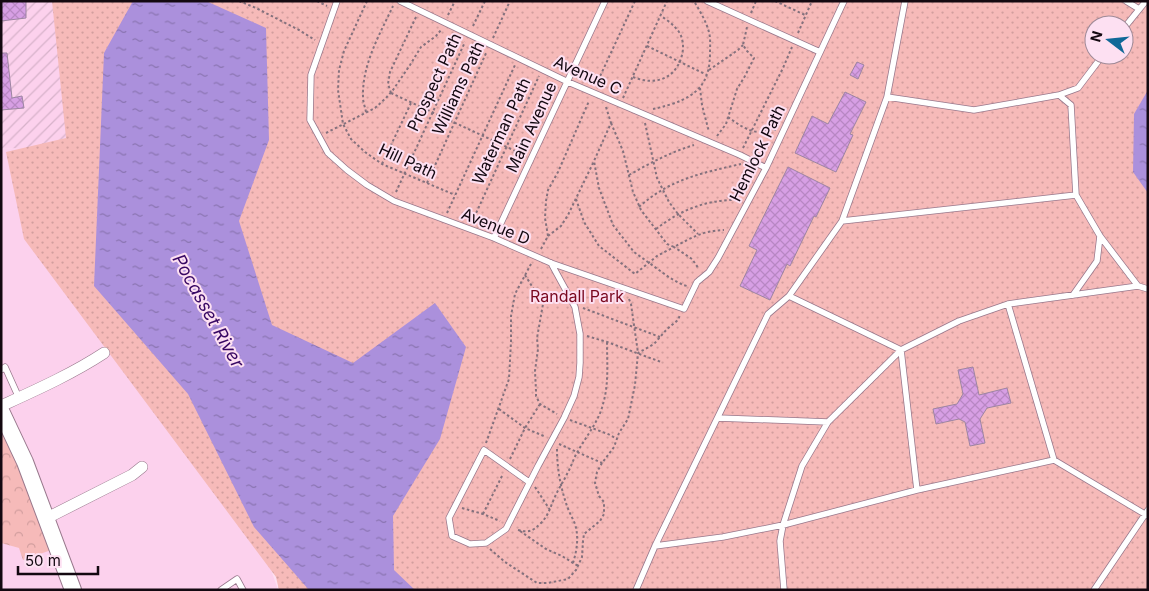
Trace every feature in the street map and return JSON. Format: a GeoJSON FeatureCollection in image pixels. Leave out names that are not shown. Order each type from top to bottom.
{"type":"FeatureCollection","features":[{"type":"Feature","properties":{"kind":"main road"},"geometry":{"type":"LineString","coordinates":[[1,411],[25,462],[73,590]]}},
{"type":"Feature","properties":{"kind":"street"},"geometry":{"type":"LineString","coordinates":[[1,406],[83,366],[104,353]]}},
{"type":"Feature","properties":{"kind":"street"},"geometry":{"type":"LineString","coordinates":[[47,518],[132,475],[142,467]]}},
{"type":"Feature","properties":{"kind":"lane","name":"Avenue D"},"geometry":{"type":"LineString","coordinates":[[337,1],[311,74],[310,120],[328,152],[346,170],[393,200],[494,238],[552,263],[684,309]]}},
{"type":"Feature","properties":{"kind":"lane","name":"Avenue C"},"geometry":{"type":"LineString","coordinates":[[400,1],[568,82],[740,155],[766,168]]}},
{"type":"Feature","properties":{"kind":"lane","name":"Main Avenue"},"geometry":{"type":"LineString","coordinates":[[494,238],[606,1]]}},
{"type":"Feature","properties":{"kind":"lane"},"geometry":{"type":"LineString","coordinates":[[707,1],[820,52]]}},
{"type":"Feature","properties":{"kind":"lane","name":"Hemlock Path"},"geometry":{"type":"LineString","coordinates":[[684,309],[697,282],[709,272],[718,258],[766,168],[844,1]]}},
{"type":"Feature","properties":{"kind":"lane"},"geometry":{"type":"LineString","coordinates":[[636,590],[655,546],[768,314],[789,296],[842,221],[887,96],[905,1]]}},
{"type":"Feature","properties":{"kind":"lane"},"geometry":{"type":"LineString","coordinates":[[1126,1],[1138,9]]}},
{"type":"Feature","properties":{"kind":"lane"},"geometry":{"type":"LineString","coordinates":[[1134,15],[1146,1]]}},
{"type":"Feature","properties":{"kind":"lane"},"geometry":{"type":"LineString","coordinates":[[887,96],[974,110],[1059,95],[1078,88],[1095,65]]}},
{"type":"Feature","properties":{"kind":"lane"},"geometry":{"type":"LineString","coordinates":[[1059,95],[1071,105],[1076,195],[1100,236],[1138,286]]}},
{"type":"Feature","properties":{"kind":"lane"},"geometry":{"type":"LineString","coordinates":[[842,221],[1076,195]]}},
{"type":"Feature","properties":{"kind":"lane"},"geometry":{"type":"LineString","coordinates":[[1073,295],[1097,261],[1100,236]]}},
{"type":"Feature","properties":{"kind":"lane"},"geometry":{"type":"LineString","coordinates":[[529,482],[484,450],[449,518],[452,536],[470,544],[486,543],[506,529],[574,396],[579,377],[580,334],[574,305],[552,263]]}},
{"type":"Feature","properties":{"kind":"lane"},"geometry":{"type":"LineString","coordinates":[[784,590],[780,541],[783,525],[802,466],[828,422],[901,350],[959,321],[1008,304],[1138,286],[1148,290]]}},
{"type":"Feature","properties":{"kind":"lane"},"geometry":{"type":"LineString","coordinates":[[789,296],[901,350]]}},
{"type":"Feature","properties":{"kind":"lane"},"geometry":{"type":"LineString","coordinates":[[1008,304],[1054,460]]}},
{"type":"Feature","properties":{"kind":"lane"},"geometry":{"type":"LineString","coordinates":[[901,350],[917,490]]}},
{"type":"Feature","properties":{"kind":"lane"},"geometry":{"type":"LineString","coordinates":[[1,370],[5,368],[19,398]]}},
{"type":"Feature","properties":{"kind":"lane"},"geometry":{"type":"LineString","coordinates":[[718,418],[828,422]]}},
{"type":"Feature","properties":{"kind":"lane"},"geometry":{"type":"LineString","coordinates":[[655,546],[783,525],[917,490],[1054,460],[1147,514],[1094,590]]}},
{"type":"Feature","properties":{"kind":"lane"},"geometry":{"type":"LineString","coordinates":[[221,590],[237,579],[243,590]]}},
{"type":"Feature","properties":{"kind":"path"},"geometry":{"type":"LineString","coordinates":[[239,1],[265,12],[322,44]]}},
{"type":"Feature","properties":{"kind":"path"},"geometry":{"type":"LineString","coordinates":[[317,1],[334,10]]}},
{"type":"Feature","properties":{"kind":"path","name":"Hill Path"},"geometry":{"type":"LineString","coordinates":[[367,1],[344,51],[339,70],[338,90],[343,124],[351,139],[382,164],[455,195]]}},
{"type":"Feature","properties":{"kind":"path"},"geometry":{"type":"LineString","coordinates":[[366,112],[363,98],[364,77],[371,53],[395,1]]}},
{"type":"Feature","properties":{"kind":"path"},"geometry":{"type":"LineString","coordinates":[[319,136],[375,108],[391,93],[420,47],[436,36],[445,23],[455,1]]}},
{"type":"Feature","properties":{"kind":"path","name":"Prospect Path"},"geometry":{"type":"LineString","coordinates":[[393,200],[484,1]]}},
{"type":"Feature","properties":{"kind":"path","name":"Williams Path"},"geometry":{"type":"LineString","coordinates":[[427,183],[510,1]]}},
{"type":"Feature","properties":{"kind":"path"},"geometry":{"type":"LineString","coordinates":[[548,236],[545,218],[548,190],[636,1]]}},
{"type":"Feature","properties":{"kind":"path"},"geometry":{"type":"LineString","coordinates":[[620,104],[667,1]]}},
{"type":"Feature","properties":{"kind":"path"},"geometry":{"type":"LineString","coordinates":[[648,109],[655,109],[693,94],[708,75],[710,70],[709,30],[694,1]]}},
{"type":"Feature","properties":{"kind":"path"},"geometry":{"type":"LineString","coordinates":[[710,70],[743,45],[748,20],[756,1]]}},
{"type":"Feature","properties":{"kind":"path"},"geometry":{"type":"LineString","coordinates":[[775,1],[806,16]]}},
{"type":"Feature","properties":{"kind":"path"},"geometry":{"type":"LineString","coordinates":[[740,155],[812,1]]}},
{"type":"Feature","properties":{"kind":"path"},"geometry":{"type":"LineString","coordinates":[[391,93],[388,80],[390,72],[419,10]]}},
{"type":"Feature","properties":{"kind":"path"},"geometry":{"type":"LineString","coordinates":[[632,78],[657,81],[676,69],[680,62],[684,50],[682,38],[670,22],[661,16]]}},
{"type":"Feature","properties":{"kind":"path"},"geometry":{"type":"LineString","coordinates":[[700,86],[702,105],[711,139],[718,135],[726,124],[737,89],[754,58],[746,51],[743,45]]}},
{"type":"Feature","properties":{"kind":"path"},"geometry":{"type":"LineString","coordinates":[[647,46],[708,75]]}},
{"type":"Feature","properties":{"kind":"path"},"geometry":{"type":"LineString","coordinates":[[444,220],[518,58]]}},
{"type":"Feature","properties":{"kind":"path","name":"Waterman Path"},"geometry":{"type":"LineString","coordinates":[[469,229],[542,70]]}},
{"type":"Feature","properties":{"kind":"path"},"geometry":{"type":"LineString","coordinates":[[391,93],[404,98],[411,104],[532,158]]}},
{"type":"Feature","properties":{"kind":"path"},"geometry":{"type":"LineString","coordinates":[[594,161],[599,188],[613,226],[634,252],[657,270],[683,285],[690,286],[697,282],[699,269],[696,264],[686,254],[667,244],[639,207],[633,192],[623,151],[601,96]]}},
{"type":"Feature","properties":{"kind":"path"},"geometry":{"type":"LineString","coordinates":[[382,164],[411,104]]}},
{"type":"Feature","properties":{"kind":"path"},"geometry":{"type":"LineString","coordinates":[[642,114],[657,178],[662,190],[678,214],[698,234]]}},
{"type":"Feature","properties":{"kind":"path"},"geometry":{"type":"LineString","coordinates":[[728,117],[751,131],[762,132],[775,129],[782,133]]}},
{"type":"Feature","properties":{"kind":"path"},"geometry":{"type":"LineString","coordinates":[[484,450],[509,379],[511,316],[515,294],[548,236],[561,226],[576,199],[611,123]]}},
{"type":"Feature","properties":{"kind":"path"},"geometry":{"type":"LineString","coordinates":[[629,176],[670,153],[707,142]]}},
{"type":"Feature","properties":{"kind":"path"},"geometry":{"type":"LineString","coordinates":[[639,207],[649,198],[675,183],[698,174],[753,161]]}},
{"type":"Feature","properties":{"kind":"path"},"geometry":{"type":"LineString","coordinates":[[576,199],[584,222],[599,246],[635,274],[657,256],[698,234],[710,230],[733,231]]}},
{"type":"Feature","properties":{"kind":"path"},"geometry":{"type":"LineString","coordinates":[[656,229],[678,214],[702,204],[740,200],[748,202]]}},
{"type":"Feature","properties":{"kind":"path"},"geometry":{"type":"LineString","coordinates":[[525,275],[543,304],[537,338],[538,349],[535,371],[536,396],[540,404],[564,418],[608,434],[617,440]]}},
{"type":"Feature","properties":{"kind":"path"},"geometry":{"type":"LineString","coordinates":[[486,543],[492,552],[537,583],[568,579],[578,566],[582,557],[584,534],[600,521],[604,514],[604,502],[599,496],[595,482],[597,472],[614,447],[628,419],[635,385],[638,353],[635,327],[631,304],[621,287]]}},
{"type":"Feature","properties":{"kind":"path"},"geometry":{"type":"LineString","coordinates":[[574,305],[660,337]]}},
{"type":"Feature","properties":{"kind":"path"},"geometry":{"type":"LineString","coordinates":[[638,353],[654,344],[678,320],[684,309]]}},
{"type":"Feature","properties":{"kind":"path"},"geometry":{"type":"LineString","coordinates":[[580,334],[608,342],[661,362]]}},
{"type":"Feature","properties":{"kind":"path"},"geometry":{"type":"LineString","coordinates":[[518,530],[532,531],[542,522],[550,510],[577,452],[598,419],[608,377],[608,342]]}},
{"type":"Feature","properties":{"kind":"path"},"geometry":{"type":"LineString","coordinates":[[556,442],[561,484],[578,538],[573,563]]}},
{"type":"Feature","properties":{"kind":"path"},"geometry":{"type":"LineString","coordinates":[[529,482],[536,488],[550,510]]}},
{"type":"Feature","properties":{"kind":"path"},"geometry":{"type":"LineString","coordinates":[[456,504],[464,509],[508,524],[578,566]]}},
{"type":"Feature","properties":{"kind":"shaded area"},"geometry":{"type":"Polygon","coordinates":[[[1,1],[120,1],[92,144],[31,158],[16,148],[1,149],[1,1]]]}},
{"type":"Feature","properties":{"kind":"shaded area"},"geometry":{"type":"Polygon","coordinates":[[[16,148],[31,158],[259,534],[278,590],[1,590],[1,543],[19,548],[1,412],[1,149],[16,148]]]}},
{"type":"Feature","properties":{"kind":"green space","name":"Randall Park"},"geometry":{"type":"Polygon","coordinates":[[[52,1],[1148,1],[1148,590],[279,590],[276,577],[24,239],[6,152],[66,138],[52,1]]]}},
{"type":"Feature","properties":{"kind":"green space"},"geometry":{"type":"Polygon","coordinates":[[[1,412],[54,549],[23,560],[19,548],[1,543],[1,412]]]}},
{"type":"Feature","properties":{"kind":"water","name":"Pocasset River"},"geometry":{"type":"Polygon","coordinates":[[[133,1],[206,1],[266,28],[269,140],[239,221],[272,325],[353,363],[435,303],[466,347],[440,439],[393,516],[394,570],[415,590],[309,590],[254,527],[188,394],[94,286],[104,53],[133,1]]]}},
{"type":"Feature","properties":{"kind":"water"},"geometry":{"type":"Polygon","coordinates":[[[1148,90],[1148,193],[1133,172],[1134,114],[1148,90]]]}},
{"type":"Feature","properties":{"kind":"building"},"geometry":{"type":"Polygon","coordinates":[[[1,1],[26,1],[26,18],[1,21],[1,1]]]}},
{"type":"Feature","properties":{"kind":"building"},"geometry":{"type":"Polygon","coordinates":[[[1,53],[7,53],[12,98],[22,96],[24,108],[1,110],[1,53]]]}},
{"type":"Feature","properties":{"kind":"building"},"geometry":{"type":"Polygon","coordinates":[[[857,62],[864,65],[858,79],[850,75],[857,62]]]}},
{"type":"Feature","properties":{"kind":"building"},"geometry":{"type":"Polygon","coordinates":[[[845,92],[866,102],[850,134],[853,135],[836,172],[795,153],[812,116],[828,124],[845,92]]]}},
{"type":"Feature","properties":{"kind":"building"},"geometry":{"type":"Polygon","coordinates":[[[788,167],[830,188],[790,266],[787,264],[770,300],[740,286],[757,250],[749,246],[788,167]]]}},
{"type":"Feature","properties":{"kind":"building"},"geometry":{"type":"Polygon","coordinates":[[[973,367],[979,395],[1007,388],[1011,403],[987,408],[980,419],[985,443],[970,446],[965,422],[959,419],[936,424],[933,409],[957,404],[963,394],[958,370],[973,367]]]}}]}
